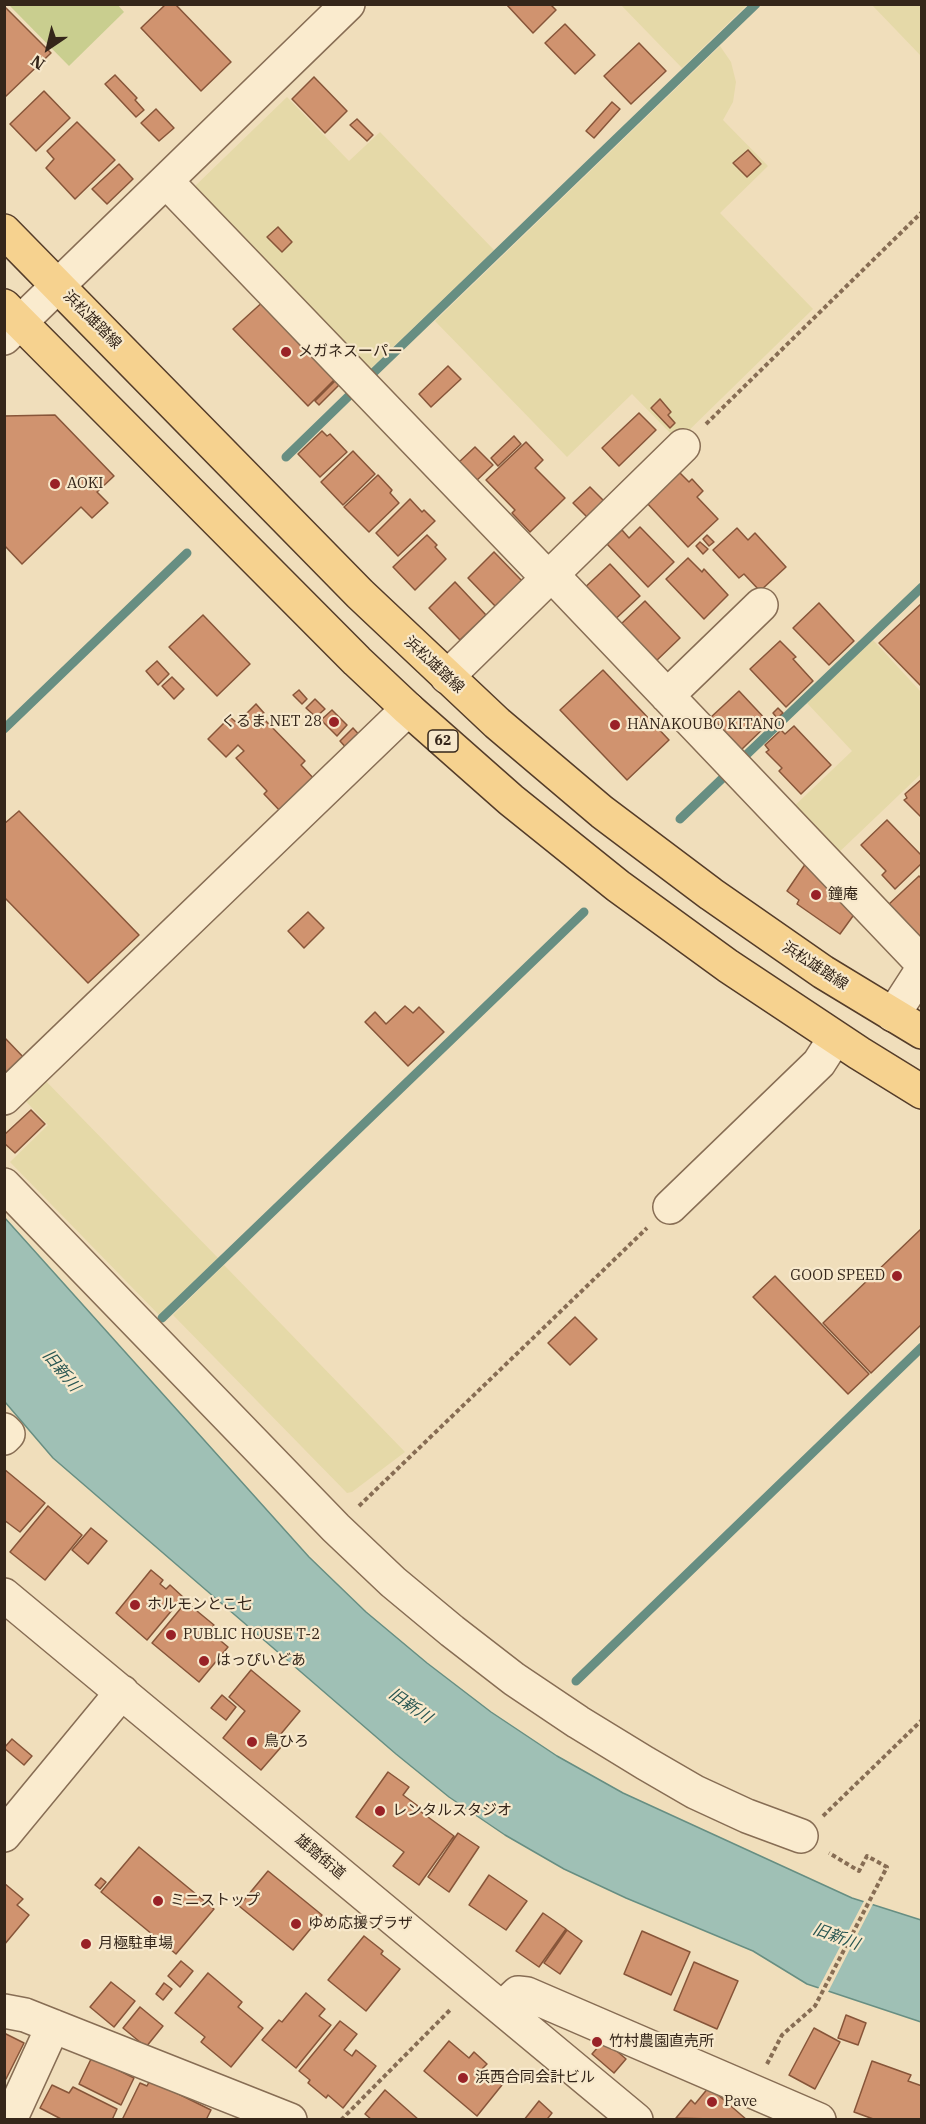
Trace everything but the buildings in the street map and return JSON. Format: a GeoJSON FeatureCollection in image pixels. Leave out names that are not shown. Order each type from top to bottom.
{"type":"FeatureCollection","features":[{"type":"Feature","properties":{"kind":"main road","name":"浜松雄踏線"},"geometry":{"type":"LineString","coordinates":[[4,231],[360,594],[447,677],[549,768],[656,853],[766,933],[921,1032]]}},
{"type":"Feature","properties":{"kind":"main road","name":"62"},"geometry":{"type":"LineString","coordinates":[[10,322],[408,709],[511,800],[618,885],[728,966],[921,1092]]}},
{"type":"Feature","properties":{"kind":"street"},"geometry":{"type":"LineString","coordinates":[[10,322],[58,286],[348,4]]}},
{"type":"Feature","properties":{"kind":"street"},"geometry":{"type":"LineString","coordinates":[[166,182],[667,696],[921,963]]}},
{"type":"Feature","properties":{"kind":"street"},"geometry":{"type":"LineString","coordinates":[[447,677],[683,446]]}},
{"type":"Feature","properties":{"kind":"street"},"geometry":{"type":"LineString","coordinates":[[667,696],[761,605]]}},
{"type":"Feature","properties":{"kind":"street"},"geometry":{"type":"LineString","coordinates":[[4,1098],[408,709]]}},
{"type":"Feature","properties":{"kind":"street"},"geometry":{"type":"LineString","coordinates":[[893,1015],[921,970]]}},
{"type":"Feature","properties":{"kind":"street"},"geometry":{"type":"LineString","coordinates":[[670,1207],[819,1063],[835,1038]]}},
{"type":"Feature","properties":{"kind":"street"},"geometry":{"type":"LineString","coordinates":[[4,1185],[336,1528],[393,1582],[452,1631],[514,1679],[578,1722],[695,1792],[747,1816],[801,1836]]}},
{"type":"Feature","properties":{"kind":"street"},"geometry":{"type":"LineString","coordinates":[[4,1430],[8,1434],[4,1438]]}},
{"type":"Feature","properties":{"kind":"street","name":"雄踏街道"},"geometry":{"type":"LineString","coordinates":[[4,1595],[636,2120]]}},
{"type":"Feature","properties":{"kind":"street"},"geometry":{"type":"LineString","coordinates":[[4,1834],[122,1692]]}},
{"type":"Feature","properties":{"kind":"street"},"geometry":{"type":"LineString","coordinates":[[502,2008],[518,1993],[527,1994],[819,2120]]}},
{"type":"Feature","properties":{"kind":"street"},"geometry":{"type":"LineString","coordinates":[[4,2011],[25,2015],[290,2120]]}},
{"type":"Feature","properties":{"kind":"street"},"geometry":{"type":"LineString","coordinates":[[9,2120],[53,2026]]}},
{"type":"Feature","properties":{"kind":"path"},"geometry":{"type":"LineString","coordinates":[[683,446],[921,212]]}},
{"type":"Feature","properties":{"kind":"path"},"geometry":{"type":"LineString","coordinates":[[336,1528],[670,1207]]}},
{"type":"Feature","properties":{"kind":"path"},"geometry":{"type":"LineString","coordinates":[[801,1836],[921,1720]]}},
{"type":"Feature","properties":{"kind":"path"},"geometry":{"type":"LineString","coordinates":[[782,2036],[815,2006],[887,1867],[867,1856],[859,1871]]}},
{"type":"Feature","properties":{"kind":"path"},"geometry":{"type":"LineString","coordinates":[[341,2120],[473,1984]]}},
{"type":"Feature","properties":{"kind":"shaded area"},"geometry":{"type":"Polygon","coordinates":[[[747,4],[682,68],[621,5],[747,4]]]}},
{"type":"Feature","properties":{"kind":"shaded area"},"geometry":{"type":"Polygon","coordinates":[[[872,5],[921,5],[921,56],[872,5]]]}},
{"type":"Feature","properties":{"kind":"shaded area"},"geometry":{"type":"Polygon","coordinates":[[[720,46],[731,62],[736,82],[733,102],[723,120],[768,166],[720,213],[813,309],[678,441],[632,394],[567,457],[435,321],[720,46]]]}},
{"type":"Feature","properties":{"kind":"shaded area"},"geometry":{"type":"Polygon","coordinates":[[[287,97],[349,161],[380,132],[494,250],[365,374],[194,187],[287,97]]]}},
{"type":"Feature","properties":{"kind":"shaded area"},"geometry":{"type":"Polygon","coordinates":[[[873,640],[921,692],[921,774],[834,857],[789,811],[852,751],[807,703],[873,640]]]}},
{"type":"Feature","properties":{"kind":"shaded area"},"geometry":{"type":"Polygon","coordinates":[[[41,1076],[218,1258],[159,1315],[10,1162],[48,1125],[21,1096],[41,1076]]]}},
{"type":"Feature","properties":{"kind":"shaded area"},"geometry":{"type":"Polygon","coordinates":[[[224,1265],[405,1452],[352,1492],[347,1493],[173,1315],[224,1265]]]}},
{"type":"Feature","properties":{"kind":"green space"},"geometry":{"type":"Polygon","coordinates":[[[9,5],[118,5],[124,12],[69,66],[9,5]]]}},
{"type":"Feature","properties":{"kind":"water","name":"旧新川"},"geometry":{"type":"Polygon","coordinates":[[[4,1217],[309,1557],[366,1612],[427,1663],[491,1712],[557,1756],[623,1793],[852,1898],[921,1920],[921,2022],[807,1984],[753,1951],[626,1898],[564,1869],[505,1835],[449,1797],[396,1754],[53,1458],[5,1402],[4,1217]]]}},
{"type":"Feature","properties":{"kind":"pier"},"geometry":{"type":"Polygon","coordinates":[[[865,1899],[874,1902],[827,1994],[817,1991],[865,1899]]]}},
{"type":"Feature","properties":{"kind":"waterway"},"geometry":{"type":"LineString","coordinates":[[371,375],[756,4]]}},
{"type":"Feature","properties":{"kind":"waterway"},"geometry":{"type":"LineString","coordinates":[[286,457],[354,391]]}},
{"type":"Feature","properties":{"kind":"waterway"},"geometry":{"type":"LineString","coordinates":[[4,729],[187,553]]}},
{"type":"Feature","properties":{"kind":"waterway"},"geometry":{"type":"LineString","coordinates":[[743,758],[922,587]]}},
{"type":"Feature","properties":{"kind":"waterway"},"geometry":{"type":"LineString","coordinates":[[680,819],[728,773]]}},
{"type":"Feature","properties":{"kind":"waterway"},"geometry":{"type":"LineString","coordinates":[[162,1318],[584,912]]}},
{"type":"Feature","properties":{"kind":"waterway"},"geometry":{"type":"LineString","coordinates":[[576,1681],[922,1347]]}},
{"type":"Feature","properties":{"kind":"place","name":"メガネスーパー"},"geometry":{"type":"Point","coordinates":[286,352]}},
{"type":"Feature","properties":{"kind":"place","name":"AOKI"},"geometry":{"type":"Point","coordinates":[55,484]}},
{"type":"Feature","properties":{"kind":"place","name":"くるま NET 28"},"geometry":{"type":"Point","coordinates":[334,722]}},
{"type":"Feature","properties":{"kind":"place","name":"HANAKOUBO KITANO"},"geometry":{"type":"Point","coordinates":[615,725]}},
{"type":"Feature","properties":{"kind":"place","name":"鐘庵"},"geometry":{"type":"Point","coordinates":[816,895]}},
{"type":"Feature","properties":{"kind":"place","name":"GOOD SPEED"},"geometry":{"type":"Point","coordinates":[897,1276]}},
{"type":"Feature","properties":{"kind":"place","name":"ホルモンとこ七"},"geometry":{"type":"Point","coordinates":[135,1605]}},
{"type":"Feature","properties":{"kind":"place","name":"PUBLIC HOUSE T-2"},"geometry":{"type":"Point","coordinates":[171,1635]}},
{"type":"Feature","properties":{"kind":"place","name":"はっぴいどあ"},"geometry":{"type":"Point","coordinates":[204,1661]}},
{"type":"Feature","properties":{"kind":"place","name":"鳥ひろ"},"geometry":{"type":"Point","coordinates":[252,1742]}},
{"type":"Feature","properties":{"kind":"place","name":"レンタルスタジオ"},"geometry":{"type":"Point","coordinates":[380,1811]}},
{"type":"Feature","properties":{"kind":"place","name":"ミニストップ"},"geometry":{"type":"Point","coordinates":[158,1901]}},
{"type":"Feature","properties":{"kind":"place","name":"ゆめ応援プラザ"},"geometry":{"type":"Point","coordinates":[296,1924]}},
{"type":"Feature","properties":{"kind":"place","name":"月極駐車場"},"geometry":{"type":"Point","coordinates":[86,1944]}},
{"type":"Feature","properties":{"kind":"place","name":"竹村農園直売所"},"geometry":{"type":"Point","coordinates":[597,2042]}},
{"type":"Feature","properties":{"kind":"place","name":"浜西合同会計ビル"},"geometry":{"type":"Point","coordinates":[463,2078]}},
{"type":"Feature","properties":{"kind":"place","name":"Pave"},"geometry":{"type":"Point","coordinates":[712,2102]}}]}
